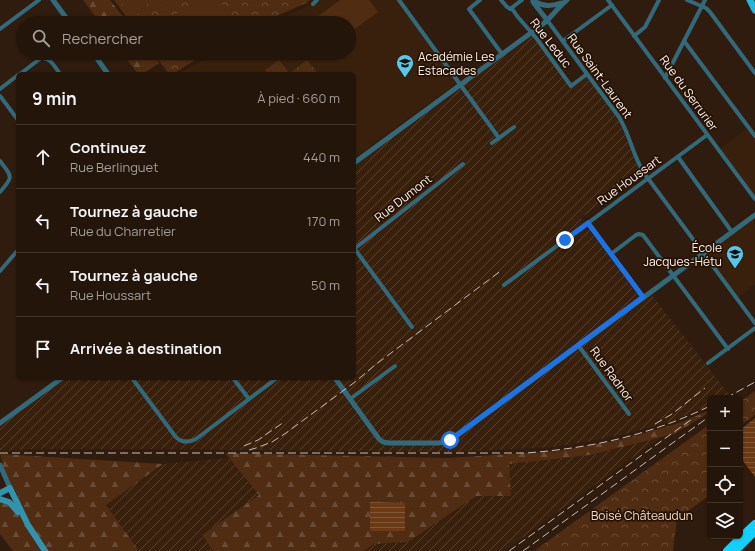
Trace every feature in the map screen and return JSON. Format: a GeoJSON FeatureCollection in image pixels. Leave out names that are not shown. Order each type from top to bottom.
{"type":"FeatureCollection","features":[{"type":"Feature","properties":{"kind":"highway"},"geometry":{"type":"LineString","coordinates":[[727,551],[755,524]]}},
{"type":"Feature","properties":{"kind":"highway"},"geometry":{"type":"LineString","coordinates":[[735,551],[755,532]]}},
{"type":"Feature","properties":{"kind":"main road"},"geometry":{"type":"LineString","coordinates":[[750,0],[755,10]]}},
{"type":"Feature","properties":{"kind":"main road"},"geometry":{"type":"LineString","coordinates":[[0,493],[10,488],[24,517],[45,551]]}},
{"type":"Feature","properties":{"kind":"main road"},"geometry":{"type":"LineString","coordinates":[[0,499],[10,503],[24,517]]}},
{"type":"Feature","properties":{"kind":"street"},"geometry":{"type":"LineString","coordinates":[[17,16],[39,0]]}},
{"type":"Feature","properties":{"kind":"street"},"geometry":{"type":"LineString","coordinates":[[53,0],[65,16]]}},
{"type":"Feature","properties":{"kind":"street"},"geometry":{"type":"LineString","coordinates":[[313,4],[317,0]]}},
{"type":"Feature","properties":{"kind":"street"},"geometry":{"type":"LineString","coordinates":[[399,0],[499,138]]}},
{"type":"Feature","properties":{"kind":"street"},"geometry":{"type":"LineString","coordinates":[[480,0],[469,9],[502,54]]}},
{"type":"Feature","properties":{"kind":"street","name":"Rue Leduc"},"geometry":{"type":"LineString","coordinates":[[501,0],[507,7],[513,10],[571,86],[587,74]]}},
{"type":"Feature","properties":{"kind":"street"},"geometry":{"type":"LineString","coordinates":[[510,9],[522,0]]}},
{"type":"Feature","properties":{"kind":"street"},"geometry":{"type":"LineString","coordinates":[[532,0],[547,6],[557,5],[565,1]]}},
{"type":"Feature","properties":{"kind":"street","name":"Rue Saint-Laurent"},"geometry":{"type":"LineString","coordinates":[[532,0],[621,120],[641,169],[755,323]]}},
{"type":"Feature","properties":{"kind":"street","name":"Rue du Serrurier"},"geometry":{"type":"LineString","coordinates":[[608,0],[755,199]]}},
{"type":"Feature","properties":{"kind":"street"},"geometry":{"type":"LineString","coordinates":[[634,36],[644,27],[659,0]]}},
{"type":"Feature","properties":{"kind":"street"},"geometry":{"type":"LineString","coordinates":[[687,0],[706,8],[710,12],[755,73]]}},
{"type":"Feature","properties":{"kind":"street"},"geometry":{"type":"LineString","coordinates":[[666,78],[705,0]]}},
{"type":"Feature","properties":{"kind":"street"},"geometry":{"type":"LineString","coordinates":[[356,162],[531,33],[547,20],[565,1]]}},
{"type":"Feature","properties":{"kind":"street"},"geometry":{"type":"LineString","coordinates":[[563,41],[612,5]]}},
{"type":"Feature","properties":{"kind":"street"},"geometry":{"type":"LineString","coordinates":[[0,29],[16,17]]}},
{"type":"Feature","properties":{"kind":"street"},"geometry":{"type":"LineString","coordinates":[[684,41],[755,136]]}},
{"type":"Feature","properties":{"kind":"street"},"geometry":{"type":"LineString","coordinates":[[23,72],[38,60]]}},
{"type":"Feature","properties":{"kind":"street"},"geometry":{"type":"LineString","coordinates":[[50,60],[59,72]]}},
{"type":"Feature","properties":{"kind":"street"},"geometry":{"type":"LineString","coordinates":[[98,60],[107,72]]}},
{"type":"Feature","properties":{"kind":"street"},"geometry":{"type":"LineString","coordinates":[[0,89],[16,77]]}},
{"type":"Feature","properties":{"kind":"street"},"geometry":{"type":"LineString","coordinates":[[0,96],[16,117]]}},
{"type":"Feature","properties":{"kind":"street"},"geometry":{"type":"LineString","coordinates":[[492,143],[514,127]]}},
{"type":"Feature","properties":{"kind":"street","name":"Rue Houssart"},"geometry":{"type":"LineString","coordinates":[[504,285],[707,135]]}},
{"type":"Feature","properties":{"kind":"street"},"geometry":{"type":"LineString","coordinates":[[678,157],[732,232]]}},
{"type":"Feature","properties":{"kind":"street"},"geometry":{"type":"LineString","coordinates":[[0,161],[10,177],[9,182],[0,192]]}},
{"type":"Feature","properties":{"kind":"street","name":"Rue Dumont"},"geometry":{"type":"LineString","coordinates":[[356,247],[463,164]]}},
{"type":"Feature","properties":{"kind":"street"},"geometry":{"type":"LineString","coordinates":[[336,380],[379,439],[383,442],[395,444],[445,443],[755,215]]}},
{"type":"Feature","properties":{"kind":"street"},"geometry":{"type":"LineString","coordinates":[[588,223],[643,297]]}},
{"type":"Feature","properties":{"kind":"street"},"geometry":{"type":"LineString","coordinates":[[611,254],[636,235],[644,236],[728,349]]}},
{"type":"Feature","properties":{"kind":"street"},"geometry":{"type":"LineString","coordinates":[[0,271],[16,252]]}},
{"type":"Feature","properties":{"kind":"street"},"geometry":{"type":"LineString","coordinates":[[356,252],[412,327]]}},
{"type":"Feature","properties":{"kind":"street"},"geometry":{"type":"LineString","coordinates":[[708,363],[755,328]]}},
{"type":"Feature","properties":{"kind":"street","name":"Rue Radnor"},"geometry":{"type":"LineString","coordinates":[[578,346],[629,414]]}},
{"type":"Feature","properties":{"kind":"street"},"geometry":{"type":"LineString","coordinates":[[350,399],[395,366]]}},
{"type":"Feature","properties":{"kind":"street"},"geometry":{"type":"LineString","coordinates":[[0,423],[59,380]]}},
{"type":"Feature","properties":{"kind":"street"},"geometry":{"type":"LineString","coordinates":[[133,380],[175,436],[184,442],[189,442],[196,439],[274,380]]}},
{"type":"Feature","properties":{"kind":"street"},"geometry":{"type":"LineString","coordinates":[[235,380],[249,399]]}},
{"type":"Feature","properties":{"kind":"street"},"geometry":{"type":"LineString","coordinates":[[0,465],[10,488]]}},
{"type":"Feature","properties":{"kind":"shaded area","name":"Académie Les Estacades"},"geometry":{"type":"Polygon","coordinates":[[[317,0],[397,0],[458,82],[356,157],[356,72],[182,72],[203,60],[356,60],[356,16],[286,16],[317,0]]]}},
{"type":"Feature","properties":{"kind":"shaded area"},"geometry":{"type":"Polygon","coordinates":[[[529,32],[571,87],[586,76],[618,119],[641,174],[581,218],[642,301],[651,294],[729,395],[707,395],[707,407],[668,422],[625,434],[553,447],[453,452],[159,449],[30,449],[0,451],[0,421],[56,380],[356,380],[356,160],[529,32]]]}},
{"type":"Feature","properties":{"kind":"shaded area"},"geometry":{"type":"Polygon","coordinates":[[[747,129],[755,139],[755,197],[720,149],[747,129]]]}},
{"type":"Feature","properties":{"kind":"shaded area","name":"École Jacques-Hétu"},"geometry":{"type":"Polygon","coordinates":[[[755,212],[755,284],[737,298],[703,253],[755,212]]]}},
{"type":"Feature","properties":{"kind":"shaded area"},"geometry":{"type":"Polygon","coordinates":[[[755,418],[755,477],[743,461],[743,428],[755,418]]]}},
{"type":"Feature","properties":{"kind":"shaded area"},"geometry":{"type":"Polygon","coordinates":[[[661,437],[504,551],[364,551],[374,544],[408,542],[476,496],[511,496],[509,464],[590,455],[661,437]]]}},
{"type":"Feature","properties":{"kind":"shaded area"},"geometry":{"type":"Polygon","coordinates":[[[229,458],[259,495],[202,535],[213,551],[139,551],[106,505],[163,464],[229,458]]]}},
{"type":"Feature","properties":{"kind":"shaded area"},"geometry":{"type":"Polygon","coordinates":[[[370,502],[405,503],[405,531],[370,531],[370,502]]]}},
{"type":"Feature","properties":{"kind":"green space"},"geometry":{"type":"Polygon","coordinates":[[[83,0],[110,0],[123,16],[95,16],[83,0]]]}},
{"type":"Feature","properties":{"kind":"green space"},"geometry":{"type":"Polygon","coordinates":[[[114,0],[310,0],[277,16],[126,16],[114,0]]]}},
{"type":"Feature","properties":{"kind":"green space"},"geometry":{"type":"Polygon","coordinates":[[[120,0],[152,0],[135,16],[129,16],[120,0]]]}},
{"type":"Feature","properties":{"kind":"green space"},"geometry":{"type":"Polygon","coordinates":[[[158,0],[187,0],[168,13],[158,0]]]}},
{"type":"Feature","properties":{"kind":"green space"},"geometry":{"type":"Polygon","coordinates":[[[201,0],[220,0],[229,16],[171,16],[201,0]]]}},
{"type":"Feature","properties":{"kind":"green space"},"geometry":{"type":"Polygon","coordinates":[[[340,0],[369,0],[378,12],[356,28],[356,16],[318,16],[340,0]]]}},
{"type":"Feature","properties":{"kind":"green space"},"geometry":{"type":"Polygon","coordinates":[[[127,60],[157,60],[159,63],[146,72],[136,72],[127,60]]]}},
{"type":"Feature","properties":{"kind":"green space"},"geometry":{"type":"Polygon","coordinates":[[[158,60],[195,60],[176,72],[167,72],[158,60]]]}},
{"type":"Feature","properties":{"kind":"green space"},"geometry":{"type":"Polygon","coordinates":[[[161,60],[180,60],[169,66],[164,64],[161,60]]]}},
{"type":"Feature","properties":{"kind":"green space"},"geometry":{"type":"Polygon","coordinates":[[[279,60],[288,71],[266,72],[265,70],[279,60]]]}},
{"type":"Feature","properties":{"kind":"green space"},"geometry":{"type":"Polygon","coordinates":[[[307,60],[316,72],[292,72],[307,60]]]}},
{"type":"Feature","properties":{"kind":"green space"},"geometry":{"type":"Polygon","coordinates":[[[755,391],[755,415],[743,424],[743,400],[755,391]]]}},
{"type":"Feature","properties":{"kind":"green space"},"geometry":{"type":"Polygon","coordinates":[[[707,411],[707,414],[674,434],[590,455],[509,464],[511,496],[476,496],[408,542],[374,544],[364,551],[213,551],[202,535],[259,495],[225,453],[448,458],[558,451],[624,439],[682,422],[707,411]]]}},
{"type":"Feature","properties":{"kind":"green space","name":"Boisé Châteaudun"},"geometry":{"type":"Polygon","coordinates":[[[707,426],[707,497],[677,519],[673,551],[534,551],[707,426]]]}},
{"type":"Feature","properties":{"kind":"green space"},"geometry":{"type":"Polygon","coordinates":[[[0,454],[163,464],[106,505],[139,551],[13,551],[0,534],[0,500],[5,502],[18,500],[18,495],[6,476],[0,454]]]}},
{"type":"Feature","properties":{"kind":"railway"},"geometry":{"type":"LineString","coordinates":[[249,450],[272,442],[286,433],[502,270]]}},
{"type":"Feature","properties":{"kind":"railway"},"geometry":{"type":"LineString","coordinates":[[731,395],[755,382]]}},
{"type":"Feature","properties":{"kind":"railway"},"geometry":{"type":"LineString","coordinates":[[655,424],[672,414],[705,388]]}},
{"type":"Feature","properties":{"kind":"railway"},"geometry":{"type":"LineString","coordinates":[[0,453],[526,453],[597,444],[665,425],[707,407]]}},
{"type":"Feature","properties":{"kind":"railway"},"geometry":{"type":"LineString","coordinates":[[523,551],[707,418]]}},
{"type":"Feature","properties":{"kind":"railway"},"geometry":{"type":"LineString","coordinates":[[509,551],[692,419]]}},
{"type":"Feature","properties":{"kind":"railway"},"geometry":{"type":"LineString","coordinates":[[244,446],[258,440],[284,422]]}},
{"type":"Feature","properties":{"kind":"place","name":"Académie Les Estacades"},"geometry":{"type":"Point","coordinates":[405,78]}},
{"type":"Feature","properties":{"kind":"place","name":"École Jacques-Hétu"},"geometry":{"type":"Point","coordinates":[735,269]}},
{"type":"Feature","properties":{"kind":"route"},"geometry":{"type":"LineString","coordinates":[[450,440],[643,297],[588,223],[565,240]]}}]}
